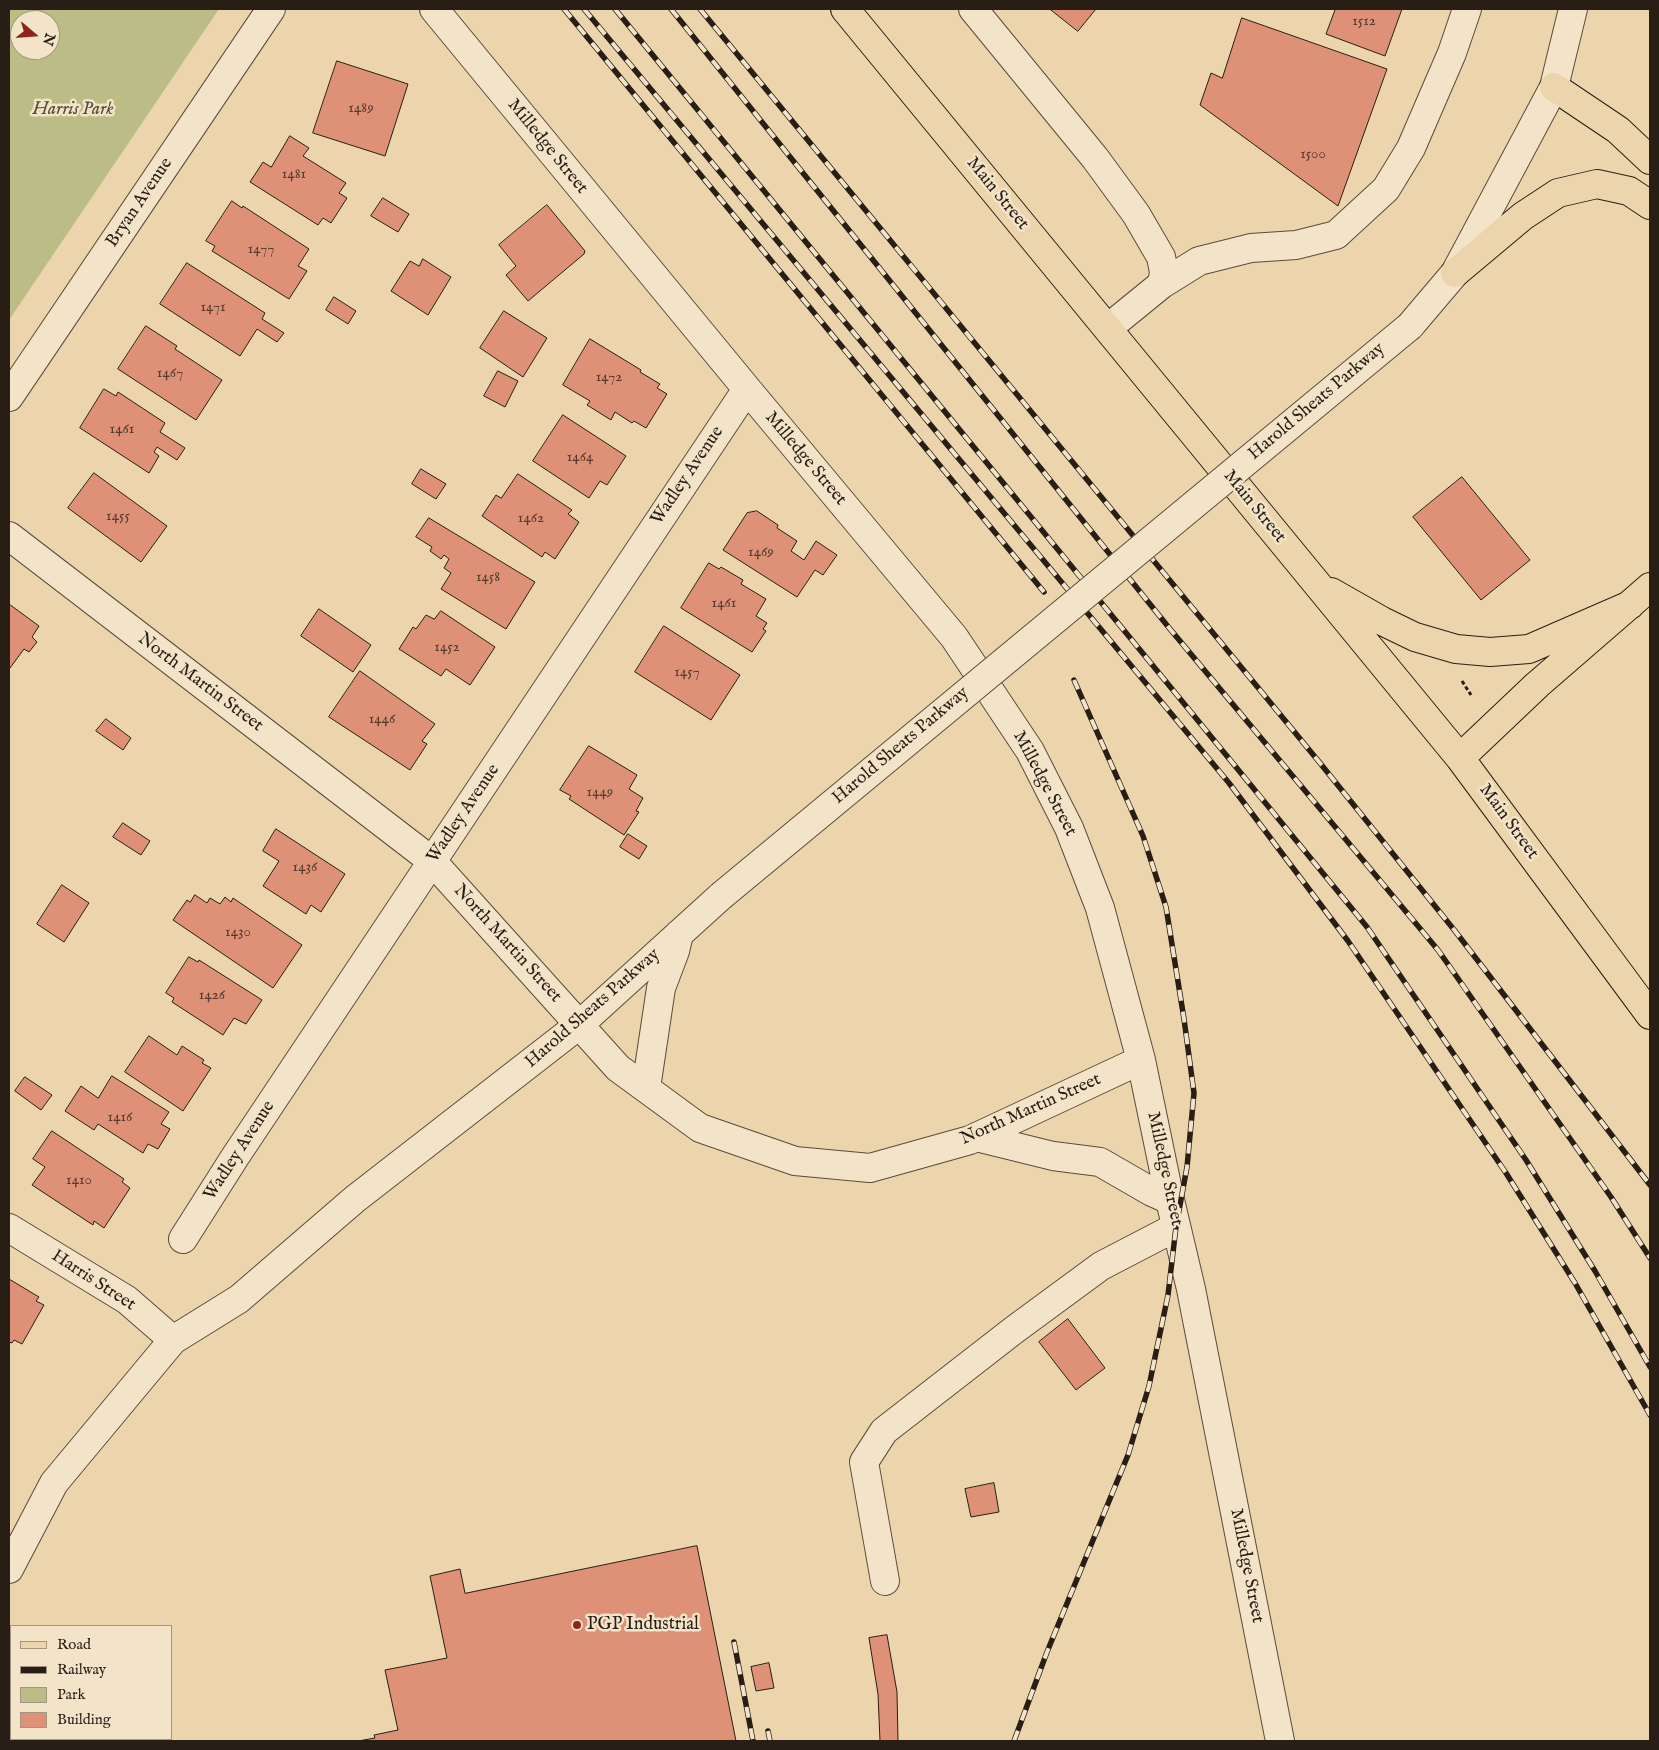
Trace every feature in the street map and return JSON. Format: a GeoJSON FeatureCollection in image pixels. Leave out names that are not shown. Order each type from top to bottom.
{"type":"FeatureCollection","features":[{"type":"Feature","properties":{"kind":"main road","name":"Main Street"},"geometry":{"type":"LineString","coordinates":[[845,9],[1460,758],[1650,1015]]}},
{"type":"Feature","properties":{"kind":"main road"},"geometry":{"type":"LineString","coordinates":[[1554,87],[1618,130],[1650,160]]}},
{"type":"Feature","properties":{"kind":"main road"},"geometry":{"type":"LineString","coordinates":[[1455,273],[1523,216],[1558,193],[1597,184],[1628,191],[1650,204]]}},
{"type":"Feature","properties":{"kind":"main road"},"geometry":{"type":"LineString","coordinates":[[1318,584],[1382,621],[1415,637],[1456,649],[1490,652],[1529,649],[1630,605]]}},
{"type":"Feature","properties":{"kind":"main road"},"geometry":{"type":"LineString","coordinates":[[1460,758],[1537,685],[1650,587]]}},
{"type":"Feature","properties":{"kind":"street","name":"Bryan Avenue"},"geometry":{"type":"LineString","coordinates":[[9,397],[271,9]]}},
{"type":"Feature","properties":{"kind":"street","name":"Milledge Street"},"geometry":{"type":"LineString","coordinates":[[434,9],[954,637],[1030,751],[1069,828],[1100,908],[1141,1060],[1170,1200],[1191,1289],[1280,1741]]}},
{"type":"Feature","properties":{"kind":"street"},"geometry":{"type":"LineString","coordinates":[[973,9],[1095,158],[1136,214],[1161,257],[1164,272],[1162,284]]}},
{"type":"Feature","properties":{"kind":"street"},"geometry":{"type":"LineString","coordinates":[[1108,328],[1162,284],[1199,261],[1251,248],[1296,245],[1336,235],[1386,189],[1411,148],[1452,52],[1467,9]]}},
{"type":"Feature","properties":{"kind":"street","name":"Harold Sheats Parkway"},"geometry":{"type":"LineString","coordinates":[[173,1340],[239,1299],[354,1199],[580,1025],[721,896],[1410,326],[1455,273],[1554,87],[1573,9]]}},
{"type":"Feature","properties":{"kind":"street","name":"Wadley Avenue"},"geometry":{"type":"LineString","coordinates":[[183,1239],[240,1149],[747,389]]}},
{"type":"Feature","properties":{"kind":"street","name":"North Martin Street"},"geometry":{"type":"LineString","coordinates":[[9,536],[432,861],[618,1068],[700,1128],[795,1161],[870,1168],[976,1137],[1141,1060]]}},
{"type":"Feature","properties":{"kind":"street"},"geometry":{"type":"LineString","coordinates":[[646,1088],[661,988],[675,951],[679,934]]}},
{"type":"Feature","properties":{"kind":"street"},"geometry":{"type":"LineString","coordinates":[[976,1137],[1053,1156],[1100,1162],[1152,1192],[1170,1200]]}},
{"type":"Feature","properties":{"kind":"street"},"geometry":{"type":"LineString","coordinates":[[885,1581],[864,1462],[884,1431],[1014,1330],[1101,1266],[1176,1227]]}},
{"type":"Feature","properties":{"kind":"street","name":"Harris Street"},"geometry":{"type":"LineString","coordinates":[[9,1228],[127,1300],[173,1340]]}},
{"type":"Feature","properties":{"kind":"street"},"geometry":{"type":"LineString","coordinates":[[9,1570],[54,1483],[173,1340]]}},
{"type":"Feature","properties":{"kind":"green space","name":"Harris Park"},"geometry":{"type":"Polygon","coordinates":[[[9,9],[219,9],[9,320],[9,9]]]}},
{"type":"Feature","properties":{"kind":"building"},"geometry":{"type":"Polygon","coordinates":[[[1050,9],[1096,9],[1078,31],[1050,9]]]}},
{"type":"Feature","properties":{"kind":"building"},"geometry":{"type":"Polygon","coordinates":[[[1331,9],[1402,9],[1385,56],[1326,34],[1335,10],[1331,9]]]}},
{"type":"Feature","properties":{"kind":"building"},"geometry":{"type":"Polygon","coordinates":[[[1242,18],[1387,69],[1338,206],[1200,105],[1211,73],[1222,78],[1242,18]]]}},
{"type":"Feature","properties":{"kind":"building"},"geometry":{"type":"Polygon","coordinates":[[[337,61],[408,84],[385,156],[313,133],[337,61]]]}},
{"type":"Feature","properties":{"kind":"building"},"geometry":{"type":"Polygon","coordinates":[[[290,136],[309,148],[303,156],[346,183],[339,193],[347,198],[331,223],[323,218],[318,225],[250,182],[263,162],[271,167],[290,136]]]}},
{"type":"Feature","properties":{"kind":"building"},"geometry":{"type":"Polygon","coordinates":[[[383,198],[409,214],[398,232],[371,216],[383,198]]]}},
{"type":"Feature","properties":{"kind":"building"},"geometry":{"type":"Polygon","coordinates":[[[232,201],[242,208],[243,206],[309,249],[298,266],[307,271],[289,299],[212,251],[215,246],[206,241],[232,201]]]}},
{"type":"Feature","properties":{"kind":"building"},"geometry":{"type":"Polygon","coordinates":[[[547,205],[585,251],[584,254],[528,301],[506,275],[516,266],[499,245],[547,205]]]}},
{"type":"Feature","properties":{"kind":"building"},"geometry":{"type":"Polygon","coordinates":[[[423,259],[451,277],[428,315],[391,291],[410,261],[419,266],[423,259]]]}},
{"type":"Feature","properties":{"kind":"building"},"geometry":{"type":"Polygon","coordinates":[[[187,263],[265,313],[262,319],[284,333],[277,342],[257,329],[240,356],[160,304],[187,263]]]}},
{"type":"Feature","properties":{"kind":"building"},"geometry":{"type":"Polygon","coordinates":[[[334,297],[356,311],[348,324],[326,310],[334,297]]]}},
{"type":"Feature","properties":{"kind":"building"},"geometry":{"type":"Polygon","coordinates":[[[504,311],[547,338],[523,377],[480,348],[504,311]]]}},
{"type":"Feature","properties":{"kind":"building"},"geometry":{"type":"Polygon","coordinates":[[[146,326],[177,346],[175,349],[222,380],[196,420],[118,369],[146,326]]]}},
{"type":"Feature","properties":{"kind":"building"},"geometry":{"type":"Polygon","coordinates":[[[590,339],[641,370],[640,372],[660,384],[657,388],[667,394],[646,428],[634,421],[632,423],[615,412],[611,420],[587,405],[590,401],[563,385],[590,339]]]}},
{"type":"Feature","properties":{"kind":"building"},"geometry":{"type":"Polygon","coordinates":[[[498,371],[518,381],[505,407],[484,396],[498,371]]]}},
{"type":"Feature","properties":{"kind":"building"},"geometry":{"type":"Polygon","coordinates":[[[104,389],[116,396],[118,392],[165,423],[160,432],[185,448],[177,460],[157,447],[154,452],[159,456],[149,473],[80,428],[104,389]]]}},
{"type":"Feature","properties":{"kind":"building"},"geometry":{"type":"Polygon","coordinates":[[[563,415],[626,456],[607,485],[600,481],[589,498],[533,461],[563,415]]]}},
{"type":"Feature","properties":{"kind":"building"},"geometry":{"type":"Polygon","coordinates":[[[421,469],[446,484],[436,499],[412,484],[421,469]]]}},
{"type":"Feature","properties":{"kind":"building"},"geometry":{"type":"Polygon","coordinates":[[[94,473],[167,526],[141,562],[68,508],[94,473]]]}},
{"type":"Feature","properties":{"kind":"building"},"geometry":{"type":"Polygon","coordinates":[[[518,474],[572,510],[568,514],[579,522],[555,559],[545,552],[542,557],[482,516],[496,495],[501,498],[518,474]]]}},
{"type":"Feature","properties":{"kind":"building"},"geometry":{"type":"Polygon","coordinates":[[[1462,477],[1530,560],[1481,600],[1413,517],[1462,477]]]}},
{"type":"Feature","properties":{"kind":"building"},"geometry":{"type":"Polygon","coordinates":[[[757,511],[778,525],[777,528],[797,541],[791,551],[804,560],[816,541],[837,555],[823,575],[815,570],[797,597],[723,550],[747,513],[757,511]]]}},
{"type":"Feature","properties":{"kind":"building"},"geometry":{"type":"Polygon","coordinates":[[[429,518],[535,582],[506,629],[441,589],[451,573],[444,568],[449,559],[444,555],[441,559],[430,551],[432,547],[416,537],[429,518]]]}},
{"type":"Feature","properties":{"kind":"building"},"geometry":{"type":"Polygon","coordinates":[[[709,563],[719,569],[721,567],[743,580],[741,584],[766,599],[756,616],[767,623],[763,629],[766,631],[752,652],[681,608],[709,563]]]}},
{"type":"Feature","properties":{"kind":"building"},"geometry":{"type":"Polygon","coordinates":[[[9,604],[39,626],[32,637],[37,642],[29,652],[24,649],[10,668],[9,667],[9,604]]]}},
{"type":"Feature","properties":{"kind":"building"},"geometry":{"type":"Polygon","coordinates":[[[319,609],[371,645],[353,672],[301,636],[319,609]]]}},
{"type":"Feature","properties":{"kind":"building"},"geometry":{"type":"Polygon","coordinates":[[[441,611],[495,647],[470,685],[446,669],[441,676],[399,649],[413,627],[416,629],[426,615],[434,619],[441,611]]]}},
{"type":"Feature","properties":{"kind":"building"},"geometry":{"type":"Polygon","coordinates":[[[664,626],[740,675],[711,720],[635,672],[664,626]]]}},
{"type":"Feature","properties":{"kind":"building"},"geometry":{"type":"Polygon","coordinates":[[[360,671],[435,724],[422,741],[427,744],[410,770],[329,717],[360,671]]]}},
{"type":"Feature","properties":{"kind":"building"},"geometry":{"type":"Polygon","coordinates":[[[106,719],[131,738],[123,750],[96,731],[106,719]]]}},
{"type":"Feature","properties":{"kind":"building"},"geometry":{"type":"Polygon","coordinates":[[[589,746],[637,775],[629,789],[643,798],[636,811],[639,812],[624,835],[569,799],[571,796],[560,790],[589,746]]]}},
{"type":"Feature","properties":{"kind":"building"},"geometry":{"type":"Polygon","coordinates":[[[123,823],[150,841],[141,855],[113,837],[123,823]]]}},
{"type":"Feature","properties":{"kind":"building"},"geometry":{"type":"Polygon","coordinates":[[[276,829],[345,874],[321,912],[311,905],[306,914],[263,886],[279,861],[263,851],[276,829]]]}},
{"type":"Feature","properties":{"kind":"building"},"geometry":{"type":"Polygon","coordinates":[[[628,834],[647,846],[639,859],[620,847],[628,834]]]}},
{"type":"Feature","properties":{"kind":"building"},"geometry":{"type":"Polygon","coordinates":[[[62,885],[89,903],[64,942],[37,924],[62,885]]]}},
{"type":"Feature","properties":{"kind":"building"},"geometry":{"type":"Polygon","coordinates":[[[195,895],[207,903],[210,898],[220,904],[225,897],[231,902],[233,898],[302,945],[273,988],[173,920],[187,900],[190,902],[195,895]]]}},
{"type":"Feature","properties":{"kind":"building"},"geometry":{"type":"Polygon","coordinates":[[[189,957],[198,962],[199,960],[262,1000],[246,1024],[234,1018],[223,1035],[172,1002],[174,998],[166,993],[189,957]]]}},
{"type":"Feature","properties":{"kind":"building"},"geometry":{"type":"Polygon","coordinates":[[[149,1036],[177,1055],[182,1046],[204,1060],[202,1063],[211,1068],[183,1111],[125,1072],[149,1036]]]}},
{"type":"Feature","properties":{"kind":"building"},"geometry":{"type":"Polygon","coordinates":[[[112,1076],[169,1112],[161,1124],[170,1129],[158,1149],[148,1144],[143,1153],[98,1124],[94,1130],[65,1111],[81,1086],[98,1098],[112,1076]]]}},
{"type":"Feature","properties":{"kind":"building"},"geometry":{"type":"Polygon","coordinates":[[[25,1077],[52,1095],[41,1110],[15,1091],[25,1077]]]}},
{"type":"Feature","properties":{"kind":"building"},"geometry":{"type":"Polygon","coordinates":[[[52,1131],[124,1179],[122,1182],[130,1188],[104,1228],[94,1221],[93,1225],[32,1185],[45,1167],[33,1159],[52,1131]]]}},
{"type":"Feature","properties":{"kind":"building"},"geometry":{"type":"Polygon","coordinates":[[[9,1279],[39,1297],[36,1301],[44,1305],[22,1344],[14,1340],[12,1343],[9,1342],[9,1279]]]}},
{"type":"Feature","properties":{"kind":"building"},"geometry":{"type":"Polygon","coordinates":[[[1068,1319],[1105,1368],[1076,1390],[1039,1342],[1068,1319]]]}},
{"type":"Feature","properties":{"kind":"building"},"geometry":{"type":"Polygon","coordinates":[[[994,1483],[999,1512],[971,1517],[965,1489],[994,1483]]]}},
{"type":"Feature","properties":{"kind":"building","name":"PGP Industrial"},"geometry":{"type":"Polygon","coordinates":[[[697,1546],[736,1741],[358,1741],[375,1738],[374,1735],[398,1730],[385,1670],[447,1658],[430,1576],[460,1569],[465,1593],[697,1546]]]}},
{"type":"Feature","properties":{"kind":"building"},"geometry":{"type":"Polygon","coordinates":[[[887,1635],[897,1692],[898,1741],[880,1741],[878,1694],[869,1638],[887,1635]]]}},
{"type":"Feature","properties":{"kind":"building"},"geometry":{"type":"Polygon","coordinates":[[[769,1663],[774,1688],[756,1691],[751,1667],[769,1663]]]}},
{"type":"Feature","properties":{"kind":"building"},"geometry":{"type":"Polygon","coordinates":[[[48,1740],[148,1740],[148,1741],[48,1740]]]}},
{"type":"Feature","properties":{"kind":"railway"},"geometry":{"type":"LineString","coordinates":[[564,9],[1044,592]]}},
{"type":"Feature","properties":{"kind":"railway"},"geometry":{"type":"LineString","coordinates":[[584,9],[1229,783],[1348,941],[1506,1173],[1575,1283],[1650,1415]]}},
{"type":"Feature","properties":{"kind":"railway"},"geometry":{"type":"LineString","coordinates":[[615,9],[1367,927],[1526,1160],[1595,1271],[1650,1367]]}},
{"type":"Feature","properties":{"kind":"railway"},"geometry":{"type":"LineString","coordinates":[[671,9],[1170,629],[1438,950],[1611,1197],[1650,1258]]}},
{"type":"Feature","properties":{"kind":"railway"},"geometry":{"type":"LineString","coordinates":[[700,9],[1320,763],[1455,931],[1650,1185]]}},
{"type":"Feature","properties":{"kind":"railway"},"geometry":{"type":"LineString","coordinates":[[1014,1741],[1047,1652],[1128,1455],[1149,1386],[1168,1295],[1176,1227],[1187,1167],[1194,1093],[1166,907],[1143,836],[1074,680]]}},
{"type":"Feature","properties":{"kind":"railway"},"geometry":{"type":"LineString","coordinates":[[734,1642],[753,1741]]}},
{"type":"Feature","properties":{"kind":"railway"},"geometry":{"type":"LineString","coordinates":[[768,1731],[770,1741]]}},
{"type":"Feature","properties":{"kind":"place","name":"PGP Industrial"},"geometry":{"type":"Point","coordinates":[577,1625]}}]}
